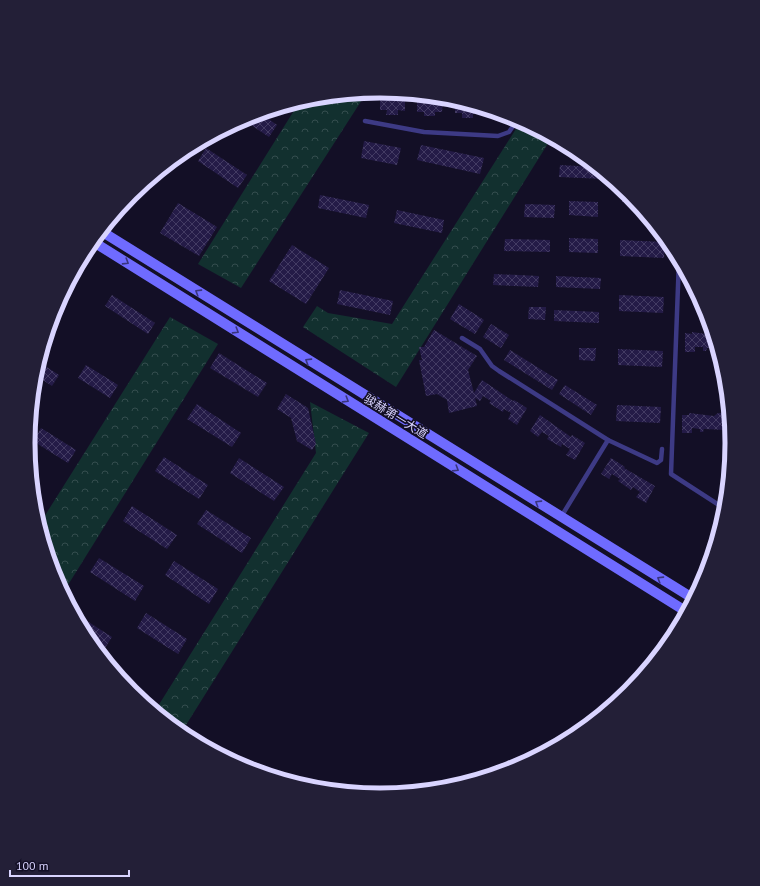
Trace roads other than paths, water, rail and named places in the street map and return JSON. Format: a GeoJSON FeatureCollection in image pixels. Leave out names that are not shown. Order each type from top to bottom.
{"type":"FeatureCollection","features":[{"type":"Feature","properties":{"kind":"main road","name":"骏赫第一大道"},"geometry":{"type":"LineString","coordinates":[[105,234],[689,596]]}},
{"type":"Feature","properties":{"kind":"main road","name":"骏赫第一大道"},"geometry":{"type":"LineString","coordinates":[[98,245],[682,609]]}},
{"type":"Feature","properties":{"kind":"lane"},"geometry":{"type":"LineString","coordinates":[[365,122],[424,132],[498,136],[509,132],[514,125]]}},
{"type":"Feature","properties":{"kind":"lane"},"geometry":{"type":"LineString","coordinates":[[679,269],[671,474],[719,505]]}},
{"type":"Feature","properties":{"kind":"lane"},"geometry":{"type":"LineString","coordinates":[[462,338],[480,349],[492,366],[499,371],[608,440],[657,462],[661,460],[662,449]]}},
{"type":"Feature","properties":{"kind":"lane"},"geometry":{"type":"LineString","coordinates":[[561,517],[608,440]]}}]}
